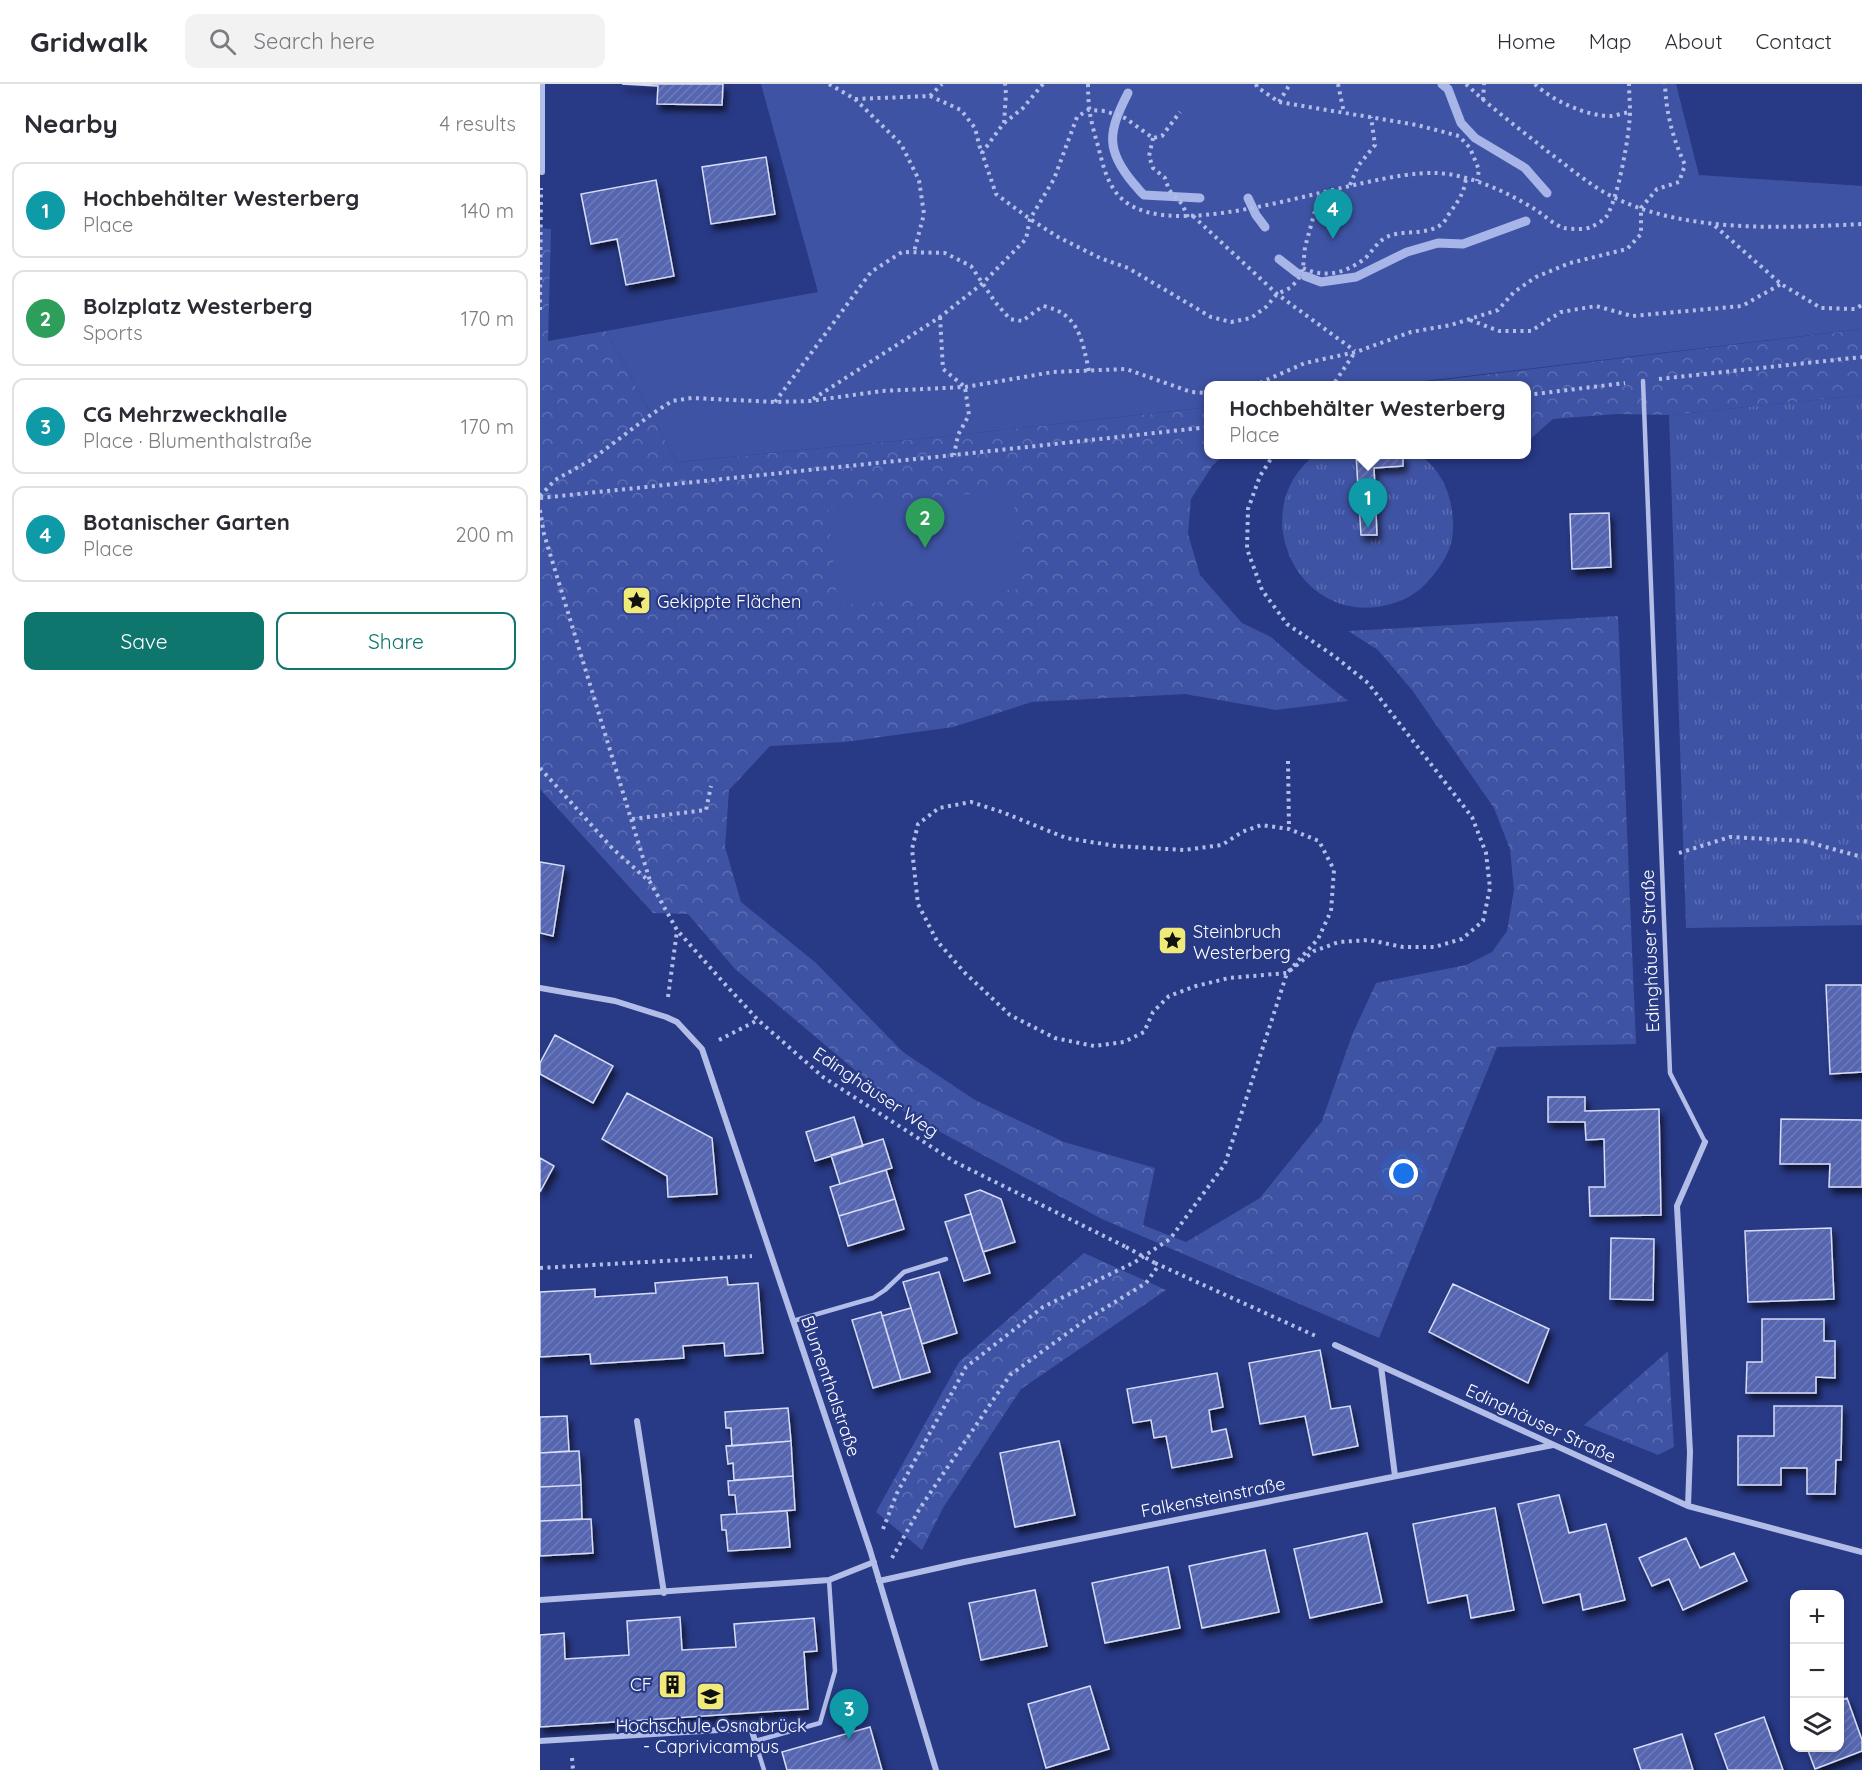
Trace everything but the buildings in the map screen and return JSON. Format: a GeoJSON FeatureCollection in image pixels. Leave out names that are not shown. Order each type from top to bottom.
{"type":"FeatureCollection","features":[{"type":"Feature","properties":{"kind":"street"},"geometry":{"type":"LineString","coordinates":[[542,84],[542,172]]}},
{"type":"Feature","properties":{"kind":"street"},"geometry":{"type":"LineString","coordinates":[[540,988],[615,1001],[666,1017]]}},
{"type":"Feature","properties":{"kind":"street","name":"Blumenthalstraße"},"geometry":{"type":"LineString","coordinates":[[666,1017],[677,1022],[702,1049],[874,1562],[936,1770]]}},
{"type":"Feature","properties":{"kind":"street","name":"Edinghäuser Straße"},"geometry":{"type":"LineString","coordinates":[[1688,1506],[1690,1452],[1677,1206],[1705,1142]]}},
{"type":"Feature","properties":{"kind":"street","name":"Edinghäuser Straße"},"geometry":{"type":"LineString","coordinates":[[1335,1345],[1688,1506],[1862,1552]]}},
{"type":"Feature","properties":{"kind":"street"},"geometry":{"type":"LineString","coordinates":[[1382,1366],[1395,1476]]}},
{"type":"Feature","properties":{"kind":"street"},"geometry":{"type":"LineString","coordinates":[[637,1421],[664,1593]]}},
{"type":"Feature","properties":{"kind":"street","name":"Falkensteinstraße"},"geometry":{"type":"LineString","coordinates":[[879,1581],[964,1562],[1553,1445]]}},
{"type":"Feature","properties":{"kind":"street"},"geometry":{"type":"LineString","coordinates":[[540,1600],[829,1580],[874,1562]]}},
{"type":"Feature","properties":{"kind":"street"},"geometry":{"type":"LineString","coordinates":[[540,1741],[751,1728],[755,1741]]}},
{"type":"Feature","properties":{"kind":"lane","name":"Edinghäuser Straße"},"geometry":{"type":"LineString","coordinates":[[1643,381],[1670,1073],[1705,1142]]}},
{"type":"Feature","properties":{"kind":"lane"},"geometry":{"type":"LineString","coordinates":[[793,1321],[873,1298],[904,1272],[946,1259]]}},
{"type":"Feature","properties":{"kind":"lane"},"geometry":{"type":"LineString","coordinates":[[764,1770],[755,1741],[820,1723],[835,1671],[829,1580]]}},
{"type":"Feature","properties":{"kind":"path"},"geometry":{"type":"LineString","coordinates":[[829,84],[855,99],[902,144],[919,180],[924,214],[914,252]]}},
{"type":"Feature","properties":{"kind":"path"},"geometry":{"type":"LineString","coordinates":[[930,96],[942,84]]}},
{"type":"Feature","properties":{"kind":"path"},"geometry":{"type":"LineString","coordinates":[[1004,124],[1005,84]]}},
{"type":"Feature","properties":{"kind":"path"},"geometry":{"type":"LineString","coordinates":[[982,153],[1004,124],[1023,108],[1043,84]]}},
{"type":"Feature","properties":{"kind":"path"},"geometry":{"type":"LineString","coordinates":[[1088,84],[1088,110],[1107,178],[1122,199],[1142,211],[1167,217],[1191,217],[1253,208],[1411,173],[1439,173],[1477,181],[1533,208],[1563,228],[1588,228],[1605,218],[1614,198],[1628,132],[1629,84]]}},
{"type":"Feature","properties":{"kind":"path"},"geometry":{"type":"LineString","coordinates":[[1256,84],[1279,102],[1371,116],[1459,136],[1470,148],[1479,170],[1477,181]]}},
{"type":"Feature","properties":{"kind":"path"},"geometry":{"type":"LineString","coordinates":[[1279,102],[1290,84]]}},
{"type":"Feature","properties":{"kind":"path"},"geometry":{"type":"LineString","coordinates":[[1338,84],[1344,113]]}},
{"type":"Feature","properties":{"kind":"path"},"geometry":{"type":"LineString","coordinates":[[1466,84],[1590,184],[1614,198],[1641,208],[1714,225],[1810,227],[1862,224]]}},
{"type":"Feature","properties":{"kind":"path"},"geometry":{"type":"LineString","coordinates":[[1483,100],[1484,84]]}},
{"type":"Feature","properties":{"kind":"path"},"geometry":{"type":"LineString","coordinates":[[1535,84],[1541,90],[1575,109],[1610,116],[1630,112]]}},
{"type":"Feature","properties":{"kind":"path"},"geometry":{"type":"LineString","coordinates":[[1264,381],[1305,363],[1356,352],[1411,332],[1451,325],[1498,310],[1514,292],[1536,277],[1570,263],[1627,249],[1641,234],[1641,208],[1657,189],[1679,182],[1685,165],[1676,146],[1665,102],[1665,84]]}},
{"type":"Feature","properties":{"kind":"path"},"geometry":{"type":"LineString","coordinates":[[855,99],[930,96],[961,110],[975,128],[996,194],[1058,237],[1100,258],[1128,268],[1211,317],[1231,322],[1251,318],[1266,307],[1277,294],[1290,288],[1298,280],[1303,268],[1305,248],[1320,193]]}},
{"type":"Feature","properties":{"kind":"path"},"geometry":{"type":"LineString","coordinates":[[810,401],[940,317],[984,283],[1026,239],[1030,219],[1054,179],[1077,117],[1088,110],[1105,111],[1125,118],[1153,138],[1162,136],[1180,112]]}},
{"type":"Feature","properties":{"kind":"path"},"geometry":{"type":"LineString","coordinates":[[1350,186],[1358,166],[1375,145],[1371,116]]}},
{"type":"Feature","properties":{"kind":"path"},"geometry":{"type":"LineString","coordinates":[[1153,138],[1149,156],[1153,168],[1165,178],[1169,190],[1191,217],[1277,294],[1356,352]]}},
{"type":"Feature","properties":{"kind":"path"},"geometry":{"type":"LineString","coordinates":[[540,310],[542,172]]}},
{"type":"Feature","properties":{"kind":"path"},"geometry":{"type":"LineString","coordinates":[[1303,268],[1317,274],[1340,272],[1364,260],[1382,239],[1400,233],[1425,231],[1443,223],[1460,200],[1466,178]]}},
{"type":"Feature","properties":{"kind":"path"},"geometry":{"type":"LineString","coordinates":[[1714,225],[1781,284],[1821,308],[1855,309],[1862,305]]}},
{"type":"Feature","properties":{"kind":"path"},"geometry":{"type":"LineString","coordinates":[[775,402],[871,272],[902,252],[945,253],[971,266],[995,302],[1010,319],[1022,321],[1043,306],[1056,309],[1071,320],[1079,333],[1089,371]]}},
{"type":"Feature","properties":{"kind":"path"},"geometry":{"type":"LineString","coordinates":[[1469,320],[1499,331],[1531,331],[1561,312],[1596,306],[1632,316],[1742,306],[1781,284]]}},
{"type":"Feature","properties":{"kind":"path"},"geometry":{"type":"LineString","coordinates":[[940,317],[943,369],[965,387],[969,415],[958,435],[954,455]]}},
{"type":"Feature","properties":{"kind":"path"},"geometry":{"type":"LineString","coordinates":[[1336,381],[1356,352]]}},
{"type":"Feature","properties":{"kind":"path"},"geometry":{"type":"LineString","coordinates":[[1531,395],[1862,357]]}},
{"type":"Feature","properties":{"kind":"path"},"geometry":{"type":"LineString","coordinates":[[540,497],[555,480],[591,460],[672,401],[692,398],[775,402],[810,401],[882,391],[965,387],[1053,372],[1126,369],[1191,392],[1204,393]]}},
{"type":"Feature","properties":{"kind":"path"},"geometry":{"type":"LineString","coordinates":[[540,497],[1204,428]]}},
{"type":"Feature","properties":{"kind":"path"},"geometry":{"type":"LineString","coordinates":[[870,1550],[882,1530],[897,1493],[966,1367],[1043,1307],[1134,1262],[1170,1239],[1225,1164],[1287,973],[1317,939],[1331,911],[1334,870],[1319,841],[1289,829],[1262,825],[1242,832],[1222,845],[1184,850],[1116,846],[1066,838],[971,802],[939,808],[918,824],[912,849],[918,903],[937,941],[965,973],[1010,1015],[1055,1038],[1094,1047],[1124,1042],[1144,1032],[1153,1012],[1169,996],[1196,986],[1230,978],[1287,973],[1314,951],[1339,942],[1369,940],[1403,947],[1434,947],[1462,939],[1483,921],[1490,888],[1486,853],[1472,817],[1368,683],[1334,656],[1287,624],[1262,590],[1247,549],[1248,509],[1260,476],[1271,459]]}},
{"type":"Feature","properties":{"kind":"path"},"geometry":{"type":"LineString","coordinates":[[540,510],[544,534],[650,882]]}},
{"type":"Feature","properties":{"kind":"path"},"geometry":{"type":"LineString","coordinates":[[1288,761],[1289,829]]}},
{"type":"Feature","properties":{"kind":"path","name":"Edinghäuser Weg"},"geometry":{"type":"LineString","coordinates":[[540,768],[613,849],[650,882],[677,930],[758,1020],[823,1077],[955,1162],[1157,1264],[1335,1345]]}},
{"type":"Feature","properties":{"kind":"path"},"geometry":{"type":"LineString","coordinates":[[632,819],[705,810],[711,786]]}},
{"type":"Feature","properties":{"kind":"path"},"geometry":{"type":"LineString","coordinates":[[1661,859],[1730,837],[1804,841],[1862,857]]}},
{"type":"Feature","properties":{"kind":"path"},"geometry":{"type":"LineString","coordinates":[[666,1017],[677,930]]}},
{"type":"Feature","properties":{"kind":"path"},"geometry":{"type":"LineString","coordinates":[[702,1049],[758,1020]]}},
{"type":"Feature","properties":{"kind":"path"},"geometry":{"type":"LineString","coordinates":[[540,1268],[771,1254]]}},
{"type":"Feature","properties":{"kind":"path"},"geometry":{"type":"LineString","coordinates":[[879,1581],[921,1509],[1010,1375],[1084,1321],[1146,1283],[1157,1264]]}},
{"type":"Feature","properties":{"kind":"green space"},"geometry":{"type":"Polygon","coordinates":[[[761,84],[1676,84],[1699,175],[1862,186],[1862,329],[1425,381],[1204,381],[1204,408],[958,435],[677,462],[606,331],[818,292],[761,84]]]}},
{"type":"Feature","properties":{"kind":"green space"},"geometry":{"type":"Polygon","coordinates":[[[540,228],[551,229],[548,341],[606,331],[677,462],[958,435],[1204,408],[1204,459],[1220,459],[1212,466],[1191,499],[1188,534],[1200,575],[1242,623],[1271,637],[1348,701],[1276,710],[1185,694],[1032,702],[953,727],[845,742],[770,746],[729,790],[725,847],[741,902],[816,963],[903,1052],[975,1100],[1064,1142],[1155,1168],[1143,1225],[1186,1242],[1260,1198],[1322,1121],[1352,1035],[1376,983],[1466,965],[1492,952],[1507,931],[1514,890],[1510,849],[1494,808],[1412,690],[1378,650],[1348,631],[1618,616],[1636,1044],[1497,1047],[1379,1338],[1102,1219],[907,1114],[735,969],[688,914],[653,913],[540,789],[540,228]]]}},
{"type":"Feature","properties":{"kind":"green space"},"geometry":{"type":"Polygon","coordinates":[[[1862,329],[1862,395],[1669,415],[1616,414],[1553,419],[1531,438],[1531,381],[1432,381],[1862,329]]]}},
{"type":"Feature","properties":{"kind":"green space"},"geometry":{"type":"Polygon","coordinates":[[[1862,395],[1862,925],[1686,928],[1669,415],[1862,395]]]}},
{"type":"Feature","properties":{"kind":"green space"},"geometry":{"type":"Polygon","coordinates":[[[1311,459],[1425,459],[1442,479],[1450,499],[1453,531],[1446,557],[1425,584],[1415,593],[1397,602],[1383,606],[1352,607],[1326,597],[1305,580],[1290,557],[1283,531],[1284,504],[1294,478],[1311,459]]]}},
{"type":"Feature","properties":{"kind":"green space"},"geometry":{"type":"Polygon","coordinates":[[[1013,490],[1022,589],[838,606],[828,507],[1013,490]]]}},
{"type":"Feature","properties":{"kind":"green space"},"geometry":{"type":"Polygon","coordinates":[[[1084,1253],[1166,1290],[1021,1389],[943,1508],[922,1550],[876,1512],[959,1362],[1084,1253]]]}},
{"type":"Feature","properties":{"kind":"green space"},"geometry":{"type":"Polygon","coordinates":[[[1668,1351],[1674,1447],[1658,1455],[1584,1425],[1668,1351]]]}},
{"type":"Feature","properties":{"kind":"waterway"},"geometry":{"type":"LineString","coordinates":[[1442,84],[1448,89],[1461,123],[1475,138],[1525,168],[1547,193]]}},
{"type":"Feature","properties":{"kind":"waterway"},"geometry":{"type":"LineString","coordinates":[[1128,93],[1113,130],[1114,151],[1125,172],[1144,195],[1200,198]]}},
{"type":"Feature","properties":{"kind":"waterway"},"geometry":{"type":"LineString","coordinates":[[1248,198],[1265,227]]}},
{"type":"Feature","properties":{"kind":"waterway"},"geometry":{"type":"LineString","coordinates":[[1305,276],[1321,282],[1356,277],[1407,252],[1438,243],[1463,244],[1526,221]]}},
{"type":"Feature","properties":{"kind":"waterway"},"geometry":{"type":"LineString","coordinates":[[1279,259],[1297,273]]}},
{"type":"Feature","properties":{"kind":"place","name":"Botanischer Garten"},"geometry":{"type":"Point","coordinates":[1333,239]}},
{"type":"Feature","properties":{"kind":"place","name":"Hochbehälter Westerberg"},"geometry":{"type":"Point","coordinates":[1368,528]}},
{"type":"Feature","properties":{"kind":"place","name":"Bolzplatz Westerberg"},"geometry":{"type":"Point","coordinates":[925,548]}},
{"type":"Feature","properties":{"kind":"place","name":"Gekippte Flächen"},"geometry":{"type":"Point","coordinates":[636,601]}},
{"type":"Feature","properties":{"kind":"place","name":"Steinbruch Westerberg"},"geometry":{"type":"Point","coordinates":[1172,941]}},
{"type":"Feature","properties":{"kind":"place","name":"CF"},"geometry":{"type":"Point","coordinates":[673,1684]}},
{"type":"Feature","properties":{"kind":"place","name":"Hochschule Osnabrück - Caprivicampus"},"geometry":{"type":"Point","coordinates":[711,1696]}},
{"type":"Feature","properties":{"kind":"place","name":"CG Mehrzweckhalle"},"geometry":{"type":"Point","coordinates":[849,1739]}}]}
